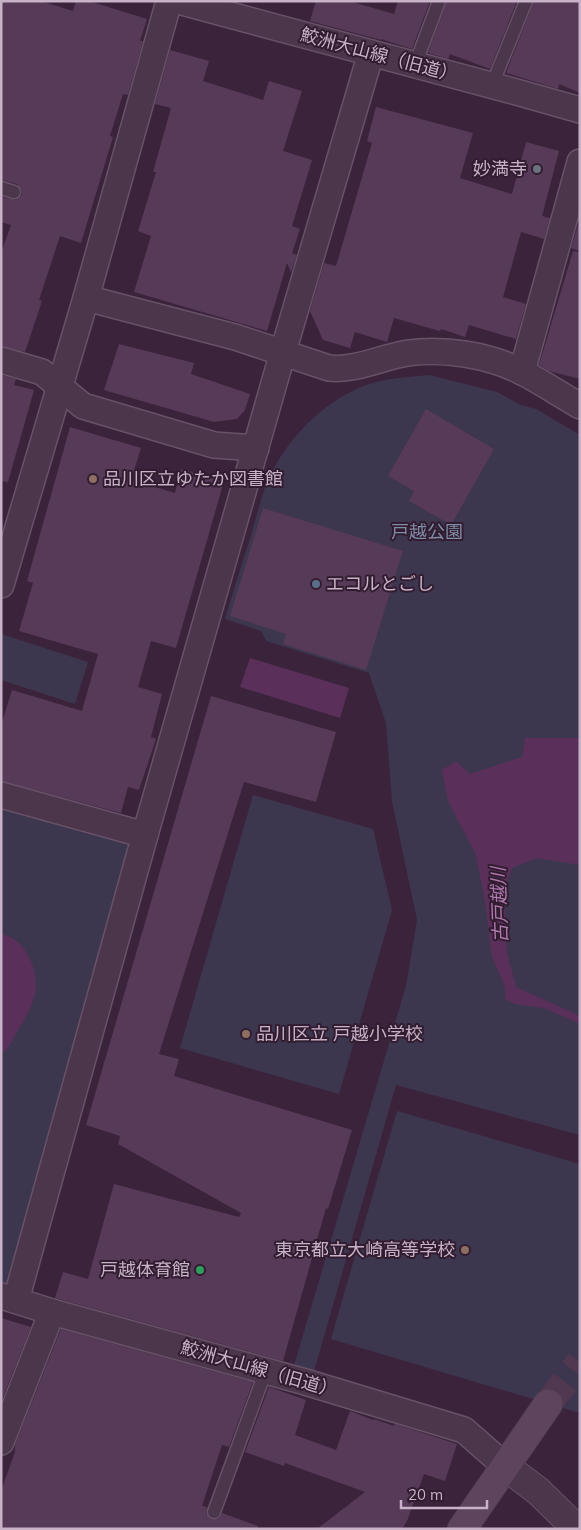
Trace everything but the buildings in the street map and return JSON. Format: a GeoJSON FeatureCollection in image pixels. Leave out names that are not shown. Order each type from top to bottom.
{"type":"FeatureCollection","features":[{"type":"Feature","properties":{"kind":"main road"},"geometry":{"type":"LineString","coordinates":[[462,1529],[548,1404]]}},
{"type":"Feature","properties":{"kind":"street"},"geometry":{"type":"LineString","coordinates":[[1,585],[86,298],[170,1]]}},
{"type":"Feature","properties":{"kind":"street","name":"鮫洲大山線（旧道）"},"geometry":{"type":"LineString","coordinates":[[178,1],[239,9],[371,53],[580,110]]}},
{"type":"Feature","properties":{"kind":"street"},"geometry":{"type":"LineString","coordinates":[[8,1298],[145,835],[283,352],[371,53]]}},
{"type":"Feature","properties":{"kind":"street"},"geometry":{"type":"LineString","coordinates":[[522,372],[580,162]]}},
{"type":"Feature","properties":{"kind":"street"},"geometry":{"type":"LineString","coordinates":[[86,298],[234,337],[329,368],[340,369],[430,350],[464,353],[522,372],[580,406]]}},
{"type":"Feature","properties":{"kind":"street"},"geometry":{"type":"LineString","coordinates":[[1,360],[42,372],[83,406],[214,445],[256,448]]}},
{"type":"Feature","properties":{"kind":"street"},"geometry":{"type":"LineString","coordinates":[[1,795],[145,835]]}},
{"type":"Feature","properties":{"kind":"street","name":"鮫洲大山線（旧道）"},"geometry":{"type":"LineString","coordinates":[[8,1298],[52,1312],[266,1370],[464,1430],[505,1466]]}},
{"type":"Feature","properties":{"kind":"street"},"geometry":{"type":"LineString","coordinates":[[1,1442],[52,1312]]}},
{"type":"Feature","properties":{"kind":"street"},"geometry":{"type":"LineString","coordinates":[[505,1466],[538,1492],[577,1529]]}},
{"type":"Feature","properties":{"kind":"lane"},"geometry":{"type":"LineString","coordinates":[[415,65],[438,1]]}},
{"type":"Feature","properties":{"kind":"lane"},"geometry":{"type":"LineString","coordinates":[[492,85],[526,1]]}},
{"type":"Feature","properties":{"kind":"lane"},"geometry":{"type":"LineString","coordinates":[[1,188],[14,192]]}},
{"type":"Feature","properties":{"kind":"lane"},"geometry":{"type":"LineString","coordinates":[[214,1512],[266,1370]]}},
{"type":"Feature","properties":{"kind":"green space","name":"戸越公園"},"geometry":{"type":"Polygon","coordinates":[[[429,375],[497,392],[521,405],[536,409],[580,435],[580,1135],[396,1085],[313,1375],[293,1369],[406,986],[417,920],[392,801],[386,723],[369,673],[266,641],[261,631],[225,619],[265,488],[272,471],[293,440],[319,413],[349,392],[381,381],[429,375]]]}},
{"type":"Feature","properties":{"kind":"green space"},"geometry":{"type":"Polygon","coordinates":[[[1,634],[88,662],[75,704],[1,680],[1,634]]]}},
{"type":"Feature","properties":{"kind":"green space"},"geometry":{"type":"Polygon","coordinates":[[[1,794],[145,835],[16,1300],[1,1296],[1,794]]]}},
{"type":"Feature","properties":{"kind":"green space"},"geometry":{"type":"Polygon","coordinates":[[[253,795],[373,829],[392,910],[339,1094],[180,1048],[253,795]]]}},
{"type":"Feature","properties":{"kind":"green space","name":"東京都立大崎高等学校"},"geometry":{"type":"Polygon","coordinates":[[[397,1111],[580,1164],[580,1413],[331,1339],[397,1111]]]}},
{"type":"Feature","properties":{"kind":"water"},"geometry":{"type":"Polygon","coordinates":[[[250,658],[349,688],[340,718],[240,687],[250,658]]]}},
{"type":"Feature","properties":{"kind":"water","name":"古戸越川"},"geometry":{"type":"Polygon","coordinates":[[[525,738],[580,738],[580,865],[537,858],[512,868],[504,891],[507,952],[516,987],[580,1016],[580,1024],[544,1008],[515,1004],[505,999],[505,987],[492,957],[485,901],[476,855],[448,801],[442,770],[456,761],[470,774],[522,757],[525,738]]]}},
{"type":"Feature","properties":{"kind":"water"},"geometry":{"type":"Polygon","coordinates":[[[1,934],[10,937],[25,950],[33,968],[36,988],[27,1015],[8,1047],[1,1054],[1,934]]]}},
{"type":"Feature","properties":{"kind":"tunnel"},"geometry":{"type":"LineString","coordinates":[[548,1404],[580,1362]]}},
{"type":"Feature","properties":{"kind":"place","name":"妙満寺"},"geometry":{"type":"Point","coordinates":[537,169]}},
{"type":"Feature","properties":{"kind":"place","name":"品川区立ゆたか図書館"},"geometry":{"type":"Point","coordinates":[93,479]}},
{"type":"Feature","properties":{"kind":"place","name":"エコルとごし"},"geometry":{"type":"Point","coordinates":[316,584]}},
{"type":"Feature","properties":{"kind":"place","name":"品川区立 戸越小学校"},"geometry":{"type":"Point","coordinates":[246,1034]}},
{"type":"Feature","properties":{"kind":"place","name":"東京都立大崎高等学校"},"geometry":{"type":"Point","coordinates":[465,1250]}},
{"type":"Feature","properties":{"kind":"place","name":"戸越体育館"},"geometry":{"type":"Point","coordinates":[200,1270]}}]}
